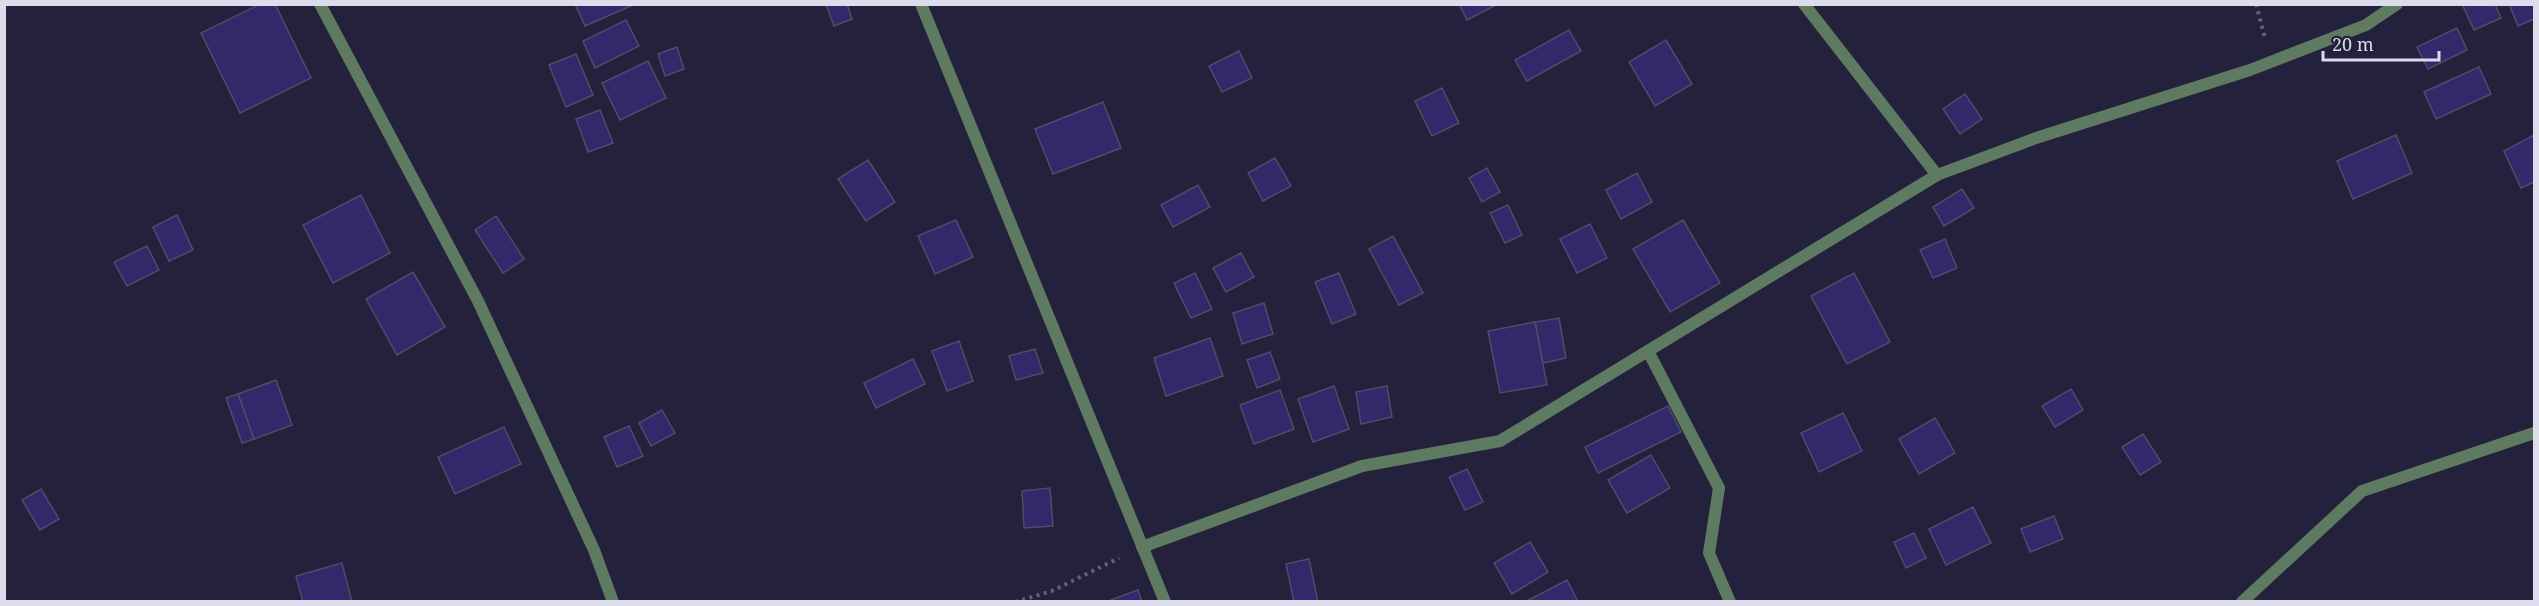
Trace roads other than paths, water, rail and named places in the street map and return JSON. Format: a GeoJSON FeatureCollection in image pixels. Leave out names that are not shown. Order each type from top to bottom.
{"type":"FeatureCollection","features":[{"type":"Feature","properties":{"kind":"street"},"geometry":{"type":"LineString","coordinates":[[320,4],[478,301],[594,550],[613,602]]}},
{"type":"Feature","properties":{"kind":"street"},"geometry":{"type":"LineString","coordinates":[[921,4],[1165,602]]}},
{"type":"Feature","properties":{"kind":"street"},"geometry":{"type":"LineString","coordinates":[[1804,4],[1937,175]]}},
{"type":"Feature","properties":{"kind":"street"},"geometry":{"type":"LineString","coordinates":[[1142,547],[1362,466],[1500,441],[1937,175],[2036,138],[2272,62],[2366,25],[2397,4]]}},
{"type":"Feature","properties":{"kind":"street"},"geometry":{"type":"LineString","coordinates":[[1648,351],[1719,488],[1709,553],[1730,602]]}},
{"type":"Feature","properties":{"kind":"street"},"geometry":{"type":"LineString","coordinates":[[2242,602],[2362,491],[2535,433]]}}]}
